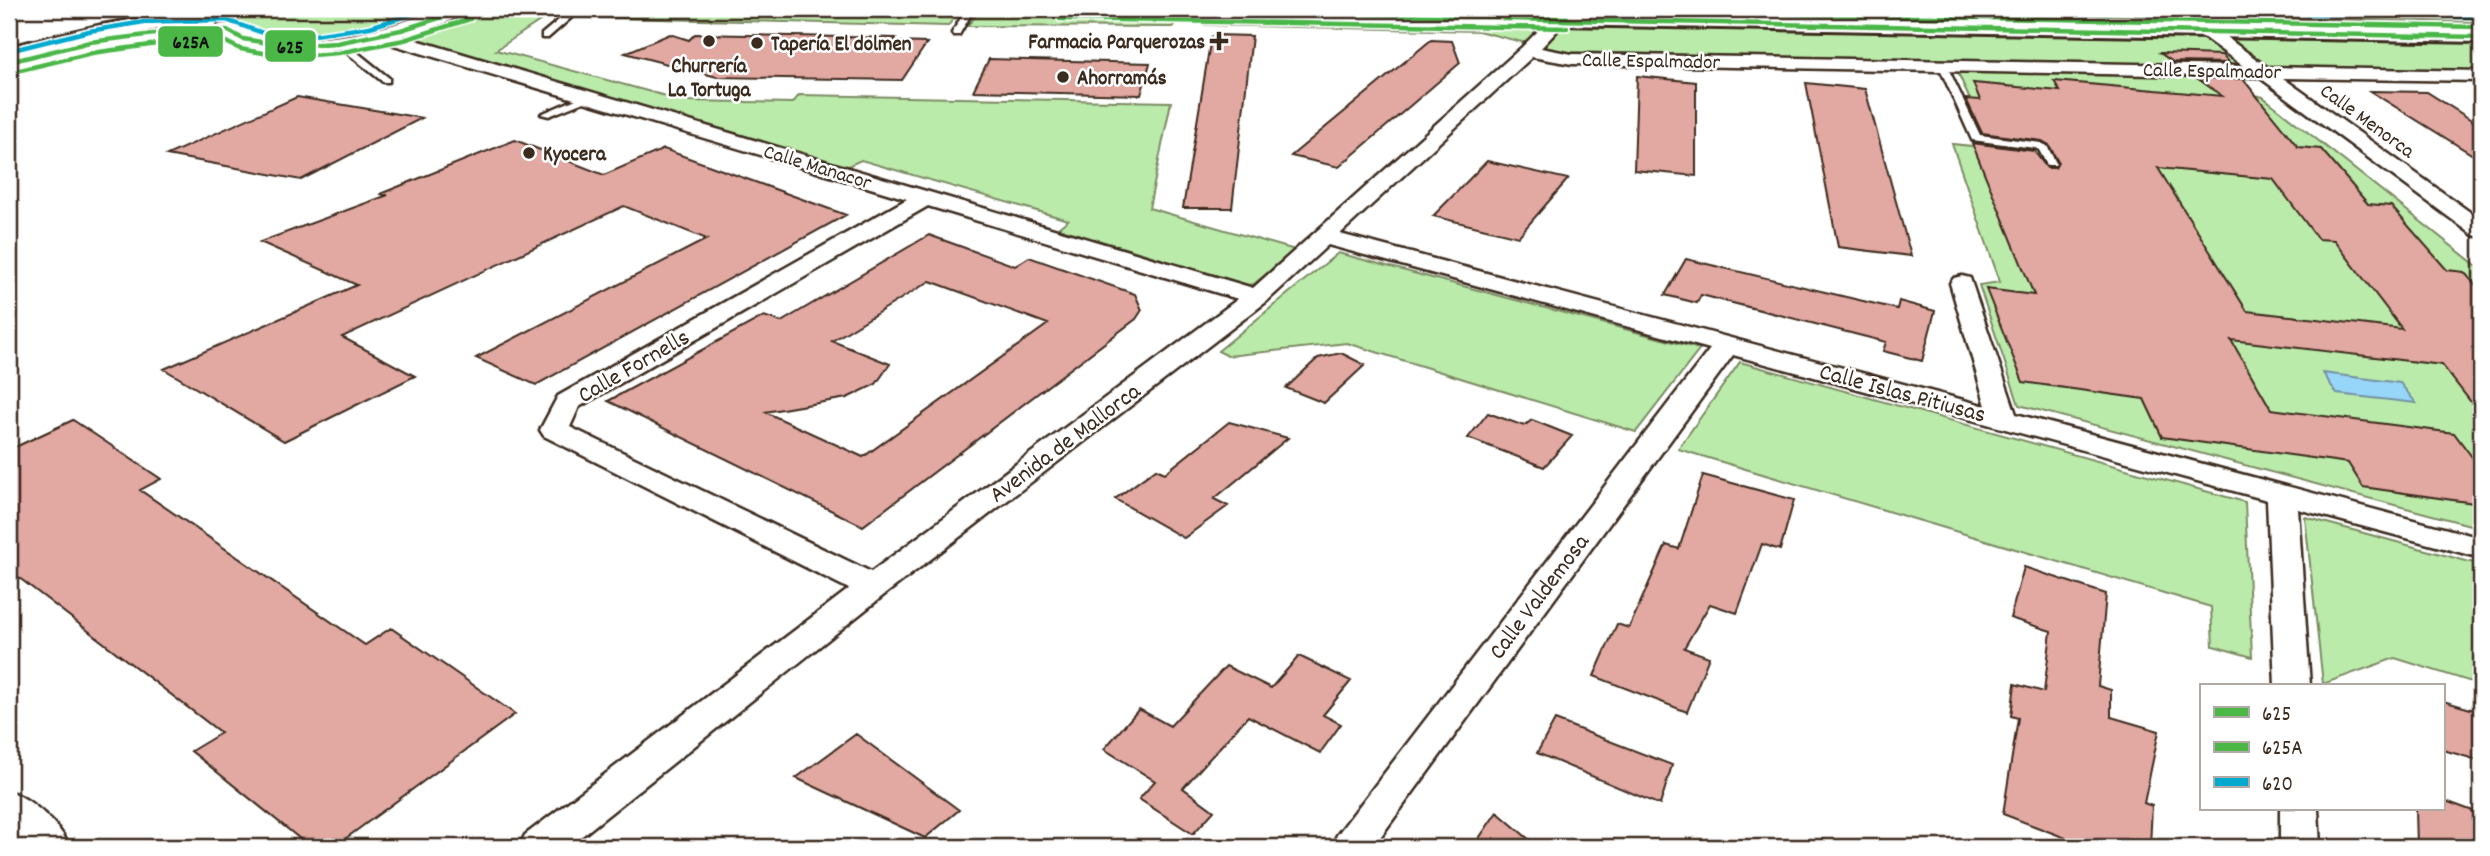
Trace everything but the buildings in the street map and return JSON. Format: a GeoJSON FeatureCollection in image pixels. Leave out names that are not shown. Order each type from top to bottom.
{"type":"FeatureCollection","features":[{"type":"Feature","properties":{"kind":"main road"},"geometry":{"type":"LineString","coordinates":[[1060,9],[1945,17],[2481,34]]}},
{"type":"Feature","properties":{"kind":"main road"},"geometry":{"type":"LineString","coordinates":[[1504,9],[1560,14]]}},
{"type":"Feature","properties":{"kind":"main road"},"geometry":{"type":"LineString","coordinates":[[232,16],[247,40],[265,44],[339,42],[380,35],[457,10]]}},
{"type":"Feature","properties":{"kind":"main road"},"geometry":{"type":"LineString","coordinates":[[9,54],[102,32],[232,16]]}},
{"type":"Feature","properties":{"kind":"main road"},"geometry":{"type":"LineString","coordinates":[[9,62],[65,47],[232,16]]}},
{"type":"Feature","properties":{"kind":"main road"},"geometry":{"type":"LineString","coordinates":[[2200,26],[2481,27]]}},
{"type":"Feature","properties":{"kind":"street","name":"Avenida de Mallorca"},"geometry":{"type":"LineString","coordinates":[[539,847],[873,587],[1257,296],[1528,51],[1560,14]]}},
{"type":"Feature","properties":{"kind":"street","name":"Calle Menorca"},"geometry":{"type":"LineString","coordinates":[[2200,26],[2481,230]]}},
{"type":"Feature","properties":{"kind":"street","name":"Calle Manacor"},"geometry":{"type":"LineString","coordinates":[[380,35],[1257,296]]}},
{"type":"Feature","properties":{"kind":"street","name":"Calle Espalmador"},"geometry":{"type":"LineString","coordinates":[[1528,51],[1572,59],[2481,76]]}},
{"type":"Feature","properties":{"kind":"street","name":"Calle Fornells"},"geometry":{"type":"LineString","coordinates":[[873,587],[554,430],[568,402],[925,198]]}},
{"type":"Feature","properties":{"kind":"street","name":"Calle Islas Pitiusas"},"geometry":{"type":"LineString","coordinates":[[1325,237],[2481,548]]}},
{"type":"Feature","properties":{"kind":"street"},"geometry":{"type":"LineString","coordinates":[[1962,283],[2004,419]]}},
{"type":"Feature","properties":{"kind":"street","name":"Calle Valdemosa"},"geometry":{"type":"LineString","coordinates":[[1351,847],[1727,345]]}},
{"type":"Feature","properties":{"kind":"street"},"geometry":{"type":"LineString","coordinates":[[2282,493],[2292,684]]}},
{"type":"Feature","properties":{"kind":"street"},"geometry":{"type":"LineString","coordinates":[[9,807],[50,847]]}},
{"type":"Feature","properties":{"kind":"street"},"geometry":{"type":"LineString","coordinates":[[2298,810],[2300,847]]}},
{"type":"Feature","properties":{"kind":"lane"},"geometry":{"type":"LineString","coordinates":[[545,36],[577,9]]}},
{"type":"Feature","properties":{"kind":"lane"},"geometry":{"type":"LineString","coordinates":[[956,33],[970,9]]}},
{"type":"Feature","properties":{"kind":"lane"},"geometry":{"type":"LineString","coordinates":[[339,42],[386,80]]}},
{"type":"Feature","properties":{"kind":"lane"},"geometry":{"type":"LineString","coordinates":[[1942,65],[1976,138],[2037,145],[2043,148],[2051,163]]}},
{"type":"Feature","properties":{"kind":"lane"},"geometry":{"type":"LineString","coordinates":[[546,114],[588,97]]}},
{"type":"Feature","properties":{"kind":"green space"},"geometry":{"type":"Polygon","coordinates":[[[247,9],[444,9],[428,17],[385,30],[336,38],[291,41],[242,30],[238,19],[247,9]]]}},
{"type":"Feature","properties":{"kind":"green space"},"geometry":{"type":"Polygon","coordinates":[[[494,9],[558,9],[496,50],[684,101],[793,103],[799,95],[1171,102],[1149,208],[1295,250],[1254,284],[1248,285],[1058,228],[1068,220],[861,160],[848,166],[840,165],[400,36],[443,21],[494,9]]]}},
{"type":"Feature","properties":{"kind":"green space"},"geometry":{"type":"Polygon","coordinates":[[[590,9],[777,9],[957,14],[948,26],[580,17],[590,9]]]}},
{"type":"Feature","properties":{"kind":"green space"},"geometry":{"type":"Polygon","coordinates":[[[1948,9],[2481,9],[2481,22],[1973,13],[1948,9]]]}},
{"type":"Feature","properties":{"kind":"green space"},"geometry":{"type":"Polygon","coordinates":[[[977,14],[1177,16],[1173,27],[967,26],[977,14]]]}},
{"type":"Feature","properties":{"kind":"green space"},"geometry":{"type":"Polygon","coordinates":[[[1206,17],[2481,39],[2481,71],[1562,52],[1478,31],[1205,25],[1206,17]]]}},
{"type":"Feature","properties":{"kind":"green space"},"geometry":{"type":"Polygon","coordinates":[[[1957,70],[2184,75],[2263,97],[2477,266],[2481,271],[2481,528],[2019,405],[1979,285],[2000,282],[1952,144],[1982,147],[1981,144],[1988,142],[1957,70]]]}},
{"type":"Feature","properties":{"kind":"green space"},"geometry":{"type":"Polygon","coordinates":[[[1338,253],[1700,349],[1636,432],[1347,343],[1228,356],[1218,351],[1338,253]]]}},
{"type":"Feature","properties":{"kind":"green space"},"geometry":{"type":"Polygon","coordinates":[[[1740,362],[2245,502],[2252,657],[2213,646],[2211,607],[1678,449],[1740,362]]]}},
{"type":"Feature","properties":{"kind":"green space"},"geometry":{"type":"Polygon","coordinates":[[[2305,517],[2481,565],[2481,685],[2395,658],[2323,684],[2305,517]]]}},
{"type":"Feature","properties":{"kind":"water"},"geometry":{"type":"Polygon","coordinates":[[[2323,373],[2400,383],[2416,403],[2337,394],[2323,373]]]}},
{"type":"Feature","properties":{"kind":"transit line","name":"620"},"geometry":{"type":"LineString","coordinates":[[9,51],[61,37],[144,22],[226,20],[266,34],[307,36],[370,27],[429,9]]}},
{"type":"Feature","properties":{"kind":"transit line","name":"625"},"geometry":{"type":"LineString","coordinates":[[9,62],[90,42],[171,32],[227,30],[243,39],[287,46],[337,43],[401,30],[468,9]]}},
{"type":"Feature","properties":{"kind":"transit line","name":"625"},"geometry":{"type":"LineString","coordinates":[[1060,9],[1567,18]]}},
{"type":"Feature","properties":{"kind":"transit line","name":"625"},"geometry":{"type":"LineString","coordinates":[[1504,9],[2481,27]]}},
{"type":"Feature","properties":{"kind":"transit line","name":"620"},"geometry":{"type":"LineString","coordinates":[[2060,9],[2481,17]]}},
{"type":"Feature","properties":{"kind":"transit line","name":"625A"},"geometry":{"type":"LineString","coordinates":[[12,72],[92,53],[172,42],[224,41],[240,49],[286,57],[338,53],[404,40],[470,19]]}},
{"type":"Feature","properties":{"kind":"transit line","name":"625A"},"geometry":{"type":"LineString","coordinates":[[1060,19],[1567,28]]}},
{"type":"Feature","properties":{"kind":"transit line","name":"625A"},"geometry":{"type":"LineString","coordinates":[[1504,19],[2481,37]]}},
{"type":"Feature","properties":{"kind":"place","name":"Churrería La Tortuga"},"geometry":{"type":"Point","coordinates":[709,41]}},
{"type":"Feature","properties":{"kind":"place","name":"Farmacia Parquerozas"},"geometry":{"type":"Point","coordinates":[1219,41]}},
{"type":"Feature","properties":{"kind":"place","name":"Tapería El dolmen"},"geometry":{"type":"Point","coordinates":[757,43]}},
{"type":"Feature","properties":{"kind":"place","name":"Ahorramás"},"geometry":{"type":"Point","coordinates":[1063,77]}},
{"type":"Feature","properties":{"kind":"place","name":"Kyocera"},"geometry":{"type":"Point","coordinates":[529,153]}}]}
